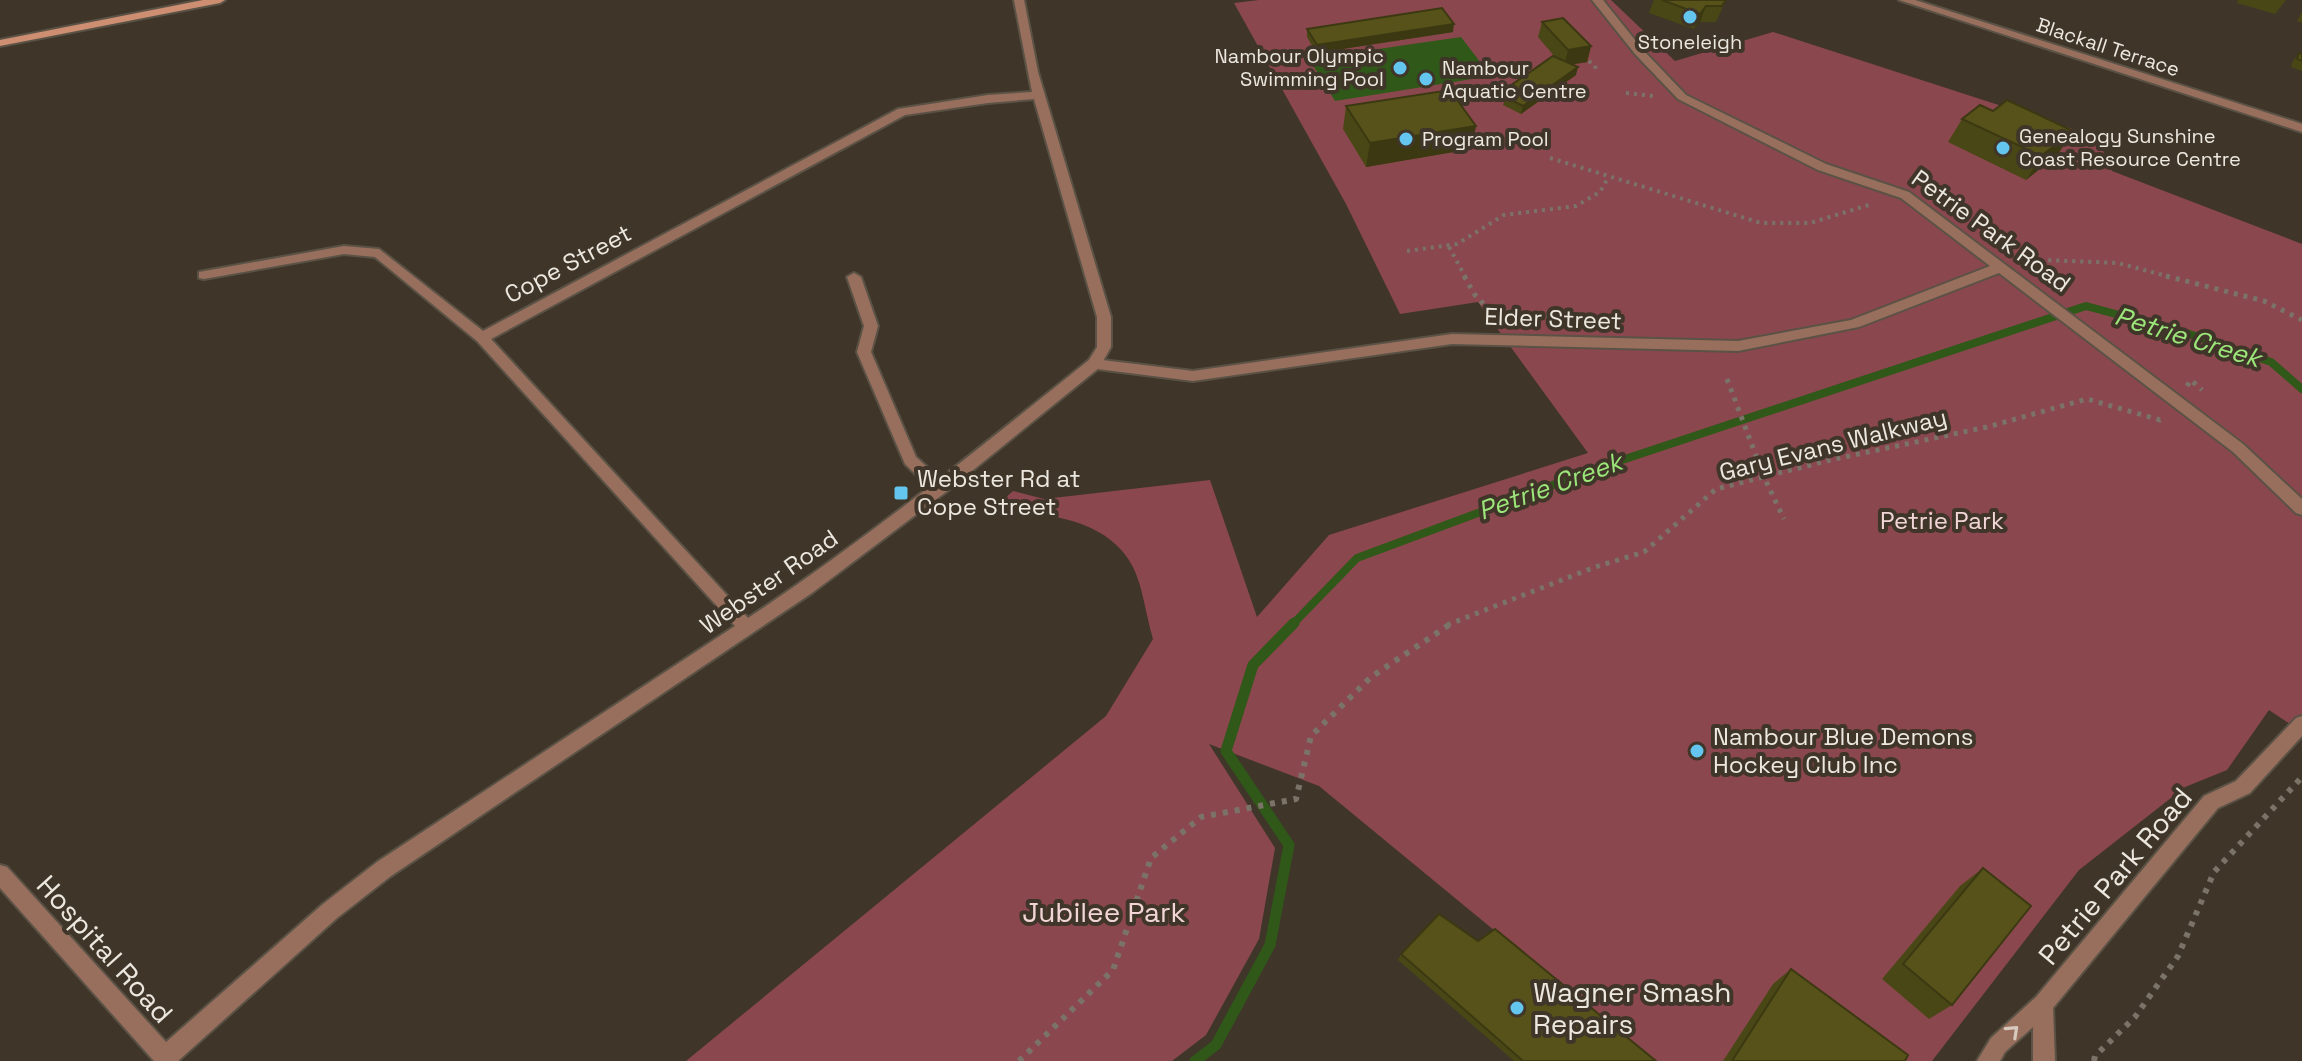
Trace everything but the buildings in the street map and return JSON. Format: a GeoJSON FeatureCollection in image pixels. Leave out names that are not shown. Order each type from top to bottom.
{"type":"FeatureCollection","features":[{"type":"Feature","properties":{"kind":"main road"},"geometry":{"type":"LineString","coordinates":[[0,43],[220,0]]}},
{"type":"Feature","properties":{"kind":"street"},"geometry":{"type":"LineString","coordinates":[[1019,0],[1039,95],[1104,317],[1104,347],[1094,364]]}},
{"type":"Feature","properties":{"kind":"street","name":"Petrie Park Road"},"geometry":{"type":"LineString","coordinates":[[1597,0],[1639,52],[1682,97],[1822,167],[1905,195],[2238,448],[2302,509]]}},
{"type":"Feature","properties":{"kind":"street","name":"Blackall Terrace"},"geometry":{"type":"LineString","coordinates":[[1904,0],[2302,128]]}},
{"type":"Feature","properties":{"kind":"street","name":"Cope Street"},"geometry":{"type":"LineString","coordinates":[[482,338],[902,112],[1039,95]]}},
{"type":"Feature","properties":{"kind":"street"},"geometry":{"type":"LineString","coordinates":[[204,275],[344,250],[379,253],[482,338],[747,628]]}},
{"type":"Feature","properties":{"kind":"street","name":"Elder Street"},"geometry":{"type":"LineString","coordinates":[[1094,364],[1193,376],[1452,339],[1738,346],[1854,324],[2001,267]]}},
{"type":"Feature","properties":{"kind":"street"},"geometry":{"type":"LineString","coordinates":[[854,277],[871,326],[864,352],[910,460],[940,488]]}},
{"type":"Feature","properties":{"kind":"street","name":"Webster Road"},"geometry":{"type":"LineString","coordinates":[[166,1059],[330,911],[384,869],[806,588],[940,488],[1094,364]]}},
{"type":"Feature","properties":{"kind":"street","name":"Petrie Park Road"},"geometry":{"type":"LineString","coordinates":[[1988,1061],[1998,1045],[2043,1004],[2211,802],[2243,787],[2302,724]]}},
{"type":"Feature","properties":{"kind":"street","name":"Hospital Road"},"geometry":{"type":"LineString","coordinates":[[0,874],[166,1059]]}},
{"type":"Feature","properties":{"kind":"street","name":"Petrie Park Road"},"geometry":{"type":"LineString","coordinates":[[2043,1004],[2044,1061]]}},
{"type":"Feature","properties":{"kind":"path"},"geometry":{"type":"LineString","coordinates":[[1572,57],[1583,57],[1595,65],[1596,72]]}},
{"type":"Feature","properties":{"kind":"path"},"geometry":{"type":"LineString","coordinates":[[1626,93],[1656,96]]}},
{"type":"Feature","properties":{"kind":"path"},"geometry":{"type":"LineString","coordinates":[[1550,158],[1761,223],[1810,223],[1885,201]]}},
{"type":"Feature","properties":{"kind":"path"},"geometry":{"type":"LineString","coordinates":[[1407,251],[1449,247],[1504,215],[1564,209],[1589,202],[1603,190],[1608,178]]}},
{"type":"Feature","properties":{"kind":"path"},"geometry":{"type":"LineString","coordinates":[[1449,247],[1475,295],[1489,310],[1598,320]]}},
{"type":"Feature","properties":{"kind":"path"},"geometry":{"type":"LineString","coordinates":[[2022,283],[2045,260],[2118,263],[2264,301],[2302,320]]}},
{"type":"Feature","properties":{"kind":"path"},"geometry":{"type":"LineString","coordinates":[[1727,379],[1747,436],[1784,519]]}},
{"type":"Feature","properties":{"kind":"path","name":"Gary Evans Walkway"},"geometry":{"type":"LineString","coordinates":[[1019,1061],[1113,970],[1151,858],[1201,817],[1296,799],[1311,736],[1383,668],[1445,626],[1595,567],[1644,552],[1716,489],[1987,427],[2087,399],[2160,420],[2177,401]]}},
{"type":"Feature","properties":{"kind":"path"},"geometry":{"type":"LineString","coordinates":[[2094,1061],[2095,1056],[2135,1017],[2178,956],[2214,872],[2302,777]]}},
{"type":"Feature","properties":{"kind":"green space","name":"Petrie Park"},"geometry":{"type":"Polygon","coordinates":[[[1259,0],[1611,0],[1675,61],[1773,32],[2097,137],[2112,171],[2302,244],[2302,732],[2269,710],[2227,770],[2185,787],[2079,870],[1932,1061],[1653,1061],[1319,786],[1209,744],[1275,848],[1259,939],[1206,1035],[1172,1061],[686,1061],[1106,716],[1153,639],[1136,575],[1121,550],[1107,537],[1073,521],[995,507],[1013,491],[1044,499],[1210,480],[1257,617],[1329,535],[1588,453],[1478,302],[1400,314],[1346,204],[1234,3],[1259,0]]]}},
{"type":"Feature","properties":{"kind":"shaded area","name":"Nambour Olympic Swimming Pool"},"geometry":{"type":"Polygon","coordinates":[[[1461,37],[1491,76],[1335,101],[1309,59],[1461,37]]]}},
{"type":"Feature","properties":{"kind":"waterway","name":"Petrie Creek"},"geometry":{"type":"LineString","coordinates":[[1292,625],[1357,558],[1604,466],[2086,306],[2186,333],[2271,362],[2302,389]]}},
{"type":"Feature","properties":{"kind":"waterway","name":"Petrie Creek"},"geometry":{"type":"LineString","coordinates":[[1195,1061],[1216,1045],[1270,945],[1289,845],[1226,751],[1253,665],[1294,623]]}},
{"type":"Feature","properties":{"kind":"place","name":"Stoneleigh"},"geometry":{"type":"Point","coordinates":[1690,17]}},
{"type":"Feature","properties":{"kind":"place","name":"Nambour Olympic Swimming Pool"},"geometry":{"type":"Point","coordinates":[1400,68]}},
{"type":"Feature","properties":{"kind":"place","name":"Nambour Aquatic Centre"},"geometry":{"type":"Point","coordinates":[1426,79]}},
{"type":"Feature","properties":{"kind":"place","name":"Program Pool"},"geometry":{"type":"Point","coordinates":[1406,139]}},
{"type":"Feature","properties":{"kind":"place","name":"Genealogy Sunshine Coast Resource Centre"},"geometry":{"type":"Point","coordinates":[2003,148]}},
{"type":"Feature","properties":{"kind":"place","name":"Webster Rd at Cope Street"},"geometry":{"type":"Point","coordinates":[901,493]}},
{"type":"Feature","properties":{"kind":"place","name":"Nambour Blue Demons Hockey Club Inc"},"geometry":{"type":"Point","coordinates":[1697,751]}},
{"type":"Feature","properties":{"kind":"place","name":"Wagner Smash Repairs"},"geometry":{"type":"Point","coordinates":[1517,1008]}},
{"type":"Feature","properties":{"kind":"park label","name":"Jubilee Park"},"geometry":{"type":"Point","coordinates":[1104,912]}}]}
